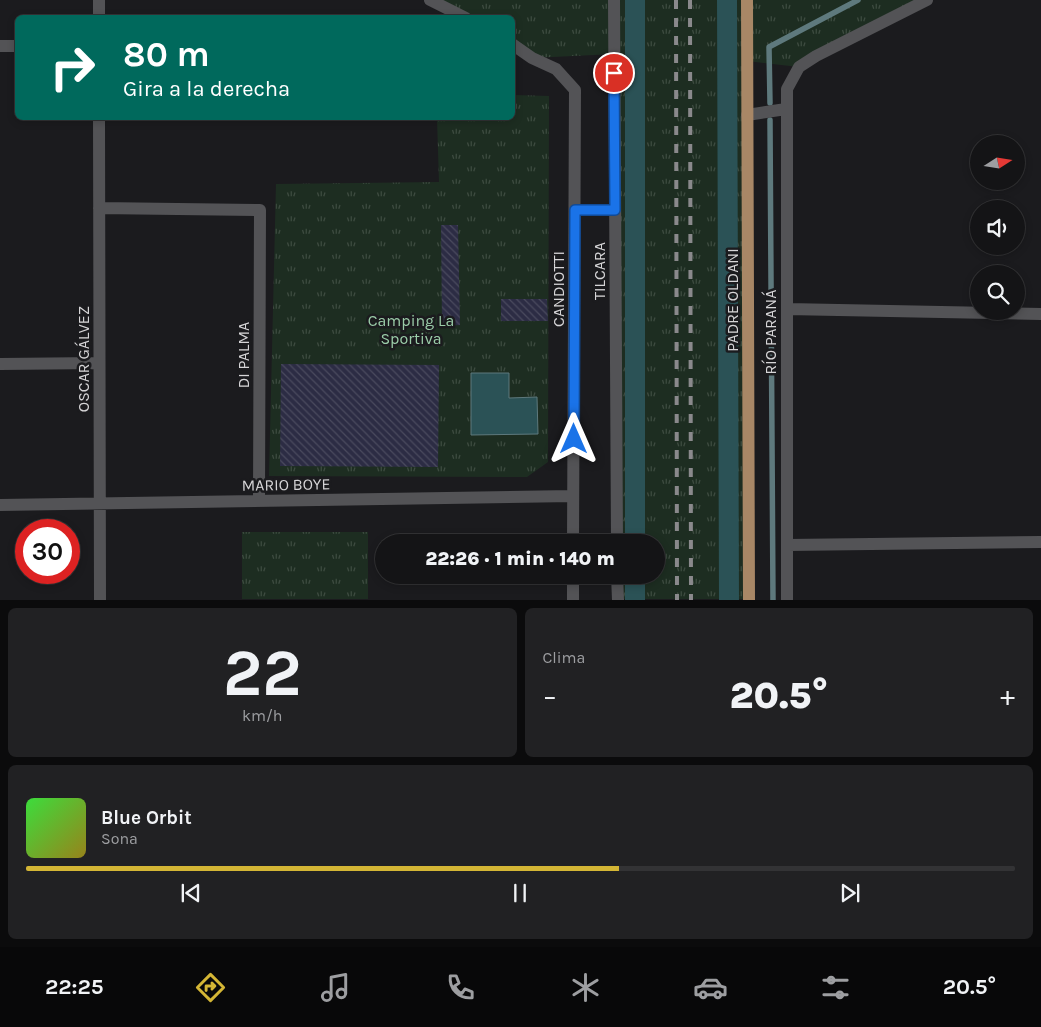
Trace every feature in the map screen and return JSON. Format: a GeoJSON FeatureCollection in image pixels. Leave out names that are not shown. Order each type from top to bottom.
{"type":"FeatureCollection","features":[{"type":"Feature","properties":{"kind":"main road","name":"PADRE OLDANI"},"geometry":{"type":"LineString","coordinates":[[747,0],[749,600]]}},
{"type":"Feature","properties":{"kind":"street"},"geometry":{"type":"LineString","coordinates":[[99,0],[99,15]]}},
{"type":"Feature","properties":{"kind":"street"},"geometry":{"type":"LineString","coordinates":[[430,0],[460,15]]}},
{"type":"Feature","properties":{"kind":"street","name":"TILCARA"},"geometry":{"type":"LineString","coordinates":[[614,0],[617,534]]}},
{"type":"Feature","properties":{"kind":"street","name":"RÍO PARANÁ"},"geometry":{"type":"LineString","coordinates":[[787,600],[787,89],[799,67],[816,56],[927,0]]}},
{"type":"Feature","properties":{"kind":"street"},"geometry":{"type":"LineString","coordinates":[[0,46],[15,46]]}},
{"type":"Feature","properties":{"kind":"street"},"geometry":{"type":"LineString","coordinates":[[515,46],[532,58]]}},
{"type":"Feature","properties":{"kind":"street"},"geometry":{"type":"LineString","coordinates":[[515,57],[532,58]]}},
{"type":"Feature","properties":{"kind":"street","name":"CANDIOTTI"},"geometry":{"type":"LineString","coordinates":[[532,58],[556,69],[576,90],[573,534]]}},
{"type":"Feature","properties":{"kind":"street"},"geometry":{"type":"LineString","coordinates":[[747,115],[786,109]]}},
{"type":"Feature","properties":{"kind":"street","name":"OSCAR GÁLVEZ"},"geometry":{"type":"LineString","coordinates":[[99,120],[100,600]]}},
{"type":"Feature","properties":{"kind":"street","name":"DI PALMA"},"geometry":{"type":"LineString","coordinates":[[100,208],[260,210],[259,501]]}},
{"type":"Feature","properties":{"kind":"street"},"geometry":{"type":"LineString","coordinates":[[575,210],[615,210]]}},
{"type":"Feature","properties":{"kind":"street"},"geometry":{"type":"LineString","coordinates":[[786,309],[1041,314]]}},
{"type":"Feature","properties":{"kind":"street"},"geometry":{"type":"LineString","coordinates":[[0,364],[99,363]]}},
{"type":"Feature","properties":{"kind":"street","name":"MARIO BOYE"},"geometry":{"type":"LineString","coordinates":[[0,505],[573,496]]}},
{"type":"Feature","properties":{"kind":"street"},"geometry":{"type":"LineString","coordinates":[[787,545],[1041,542]]}},
{"type":"Feature","properties":{"kind":"street"},"geometry":{"type":"LineString","coordinates":[[573,584],[573,600]]}},
{"type":"Feature","properties":{"kind":"street"},"geometry":{"type":"LineString","coordinates":[[618,584],[618,600]]}},
{"type":"Feature","properties":{"kind":"green space"},"geometry":{"type":"Polygon","coordinates":[[[430,0],[927,0],[799,67],[747,61],[749,599],[618,599],[617,584],[665,584],[665,534],[617,534],[614,54],[532,58],[515,45],[515,15],[462,15],[430,0]]]}},
{"type":"Feature","properties":{"kind":"green space","name":"Camping La Sportiva"},"geometry":{"type":"Polygon","coordinates":[[[515,95],[549,96],[548,462],[527,477],[269,476],[276,184],[439,182],[437,120],[515,120],[515,95]]]}},
{"type":"Feature","properties":{"kind":"green space"},"geometry":{"type":"Polygon","coordinates":[[[242,532],[368,532],[368,599],[242,599],[242,532]]]}},
{"type":"Feature","properties":{"kind":"water"},"geometry":{"type":"Polygon","coordinates":[[[471,373],[509,373],[509,398],[537,397],[538,434],[471,435],[471,373]]]}},
{"type":"Feature","properties":{"kind":"building"},"geometry":{"type":"Polygon","coordinates":[[[441,225],[458,225],[460,325],[442,326],[441,225]]]}},
{"type":"Feature","properties":{"kind":"building"},"geometry":{"type":"Polygon","coordinates":[[[501,299],[547,299],[548,321],[501,321],[501,299]]]}},
{"type":"Feature","properties":{"kind":"building"},"geometry":{"type":"Polygon","coordinates":[[[281,364],[439,365],[438,467],[280,466],[281,364]]]}},
{"type":"Feature","properties":{"kind":"waterway"},"geometry":{"type":"LineString","coordinates":[[635,0],[635,534]]}},
{"type":"Feature","properties":{"kind":"waterway"},"geometry":{"type":"LineString","coordinates":[[727,0],[729,600]]}},
{"type":"Feature","properties":{"kind":"waterway"},"geometry":{"type":"LineString","coordinates":[[770,103],[769,47],[858,0]]}},
{"type":"Feature","properties":{"kind":"waterway"},"geometry":{"type":"LineString","coordinates":[[770,120],[773,600]]}},
{"type":"Feature","properties":{"kind":"waterway"},"geometry":{"type":"LineString","coordinates":[[635,584],[635,600]]}},
{"type":"Feature","properties":{"kind":"railway"},"geometry":{"type":"LineString","coordinates":[[676,0],[677,600]]}},
{"type":"Feature","properties":{"kind":"railway"},"geometry":{"type":"LineString","coordinates":[[690,0],[691,600]]}},
{"type":"Feature","properties":{"kind":"route"},"geometry":{"type":"LineString","coordinates":[[574,439],[575,210],[615,210],[614,73]]}}]}
